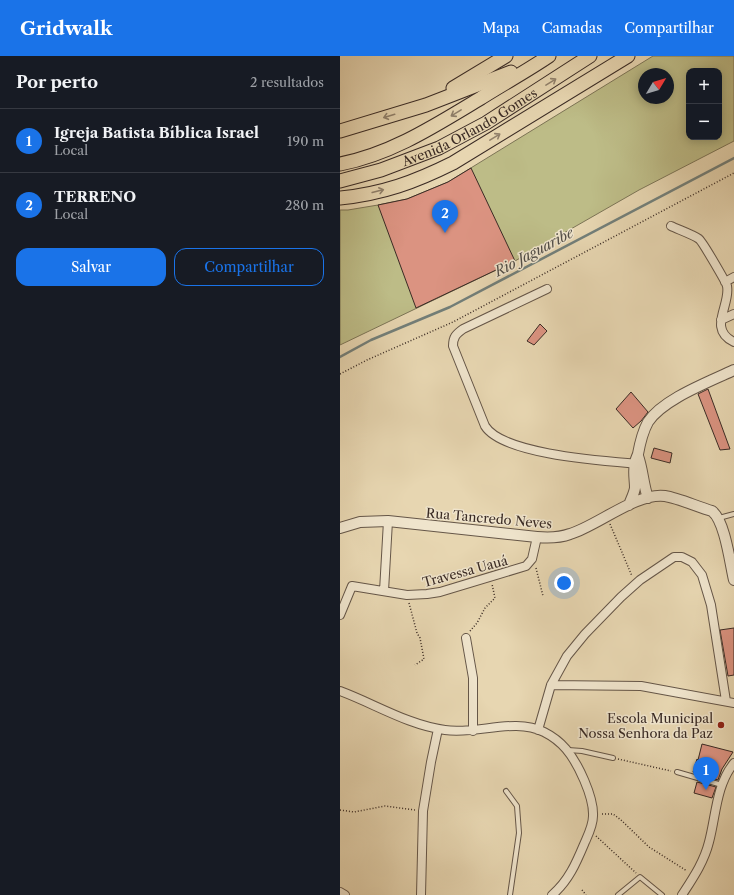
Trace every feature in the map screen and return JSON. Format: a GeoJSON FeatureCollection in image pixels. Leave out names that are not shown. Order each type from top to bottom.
{"type":"FeatureCollection","features":[{"type":"Feature","properties":{"kind":"main road"},"geometry":{"type":"LineString","coordinates":[[426,105],[506,56]]}},
{"type":"Feature","properties":{"kind":"main road","name":"Avenida Orlando Gomes"},"geometry":{"type":"LineString","coordinates":[[340,181],[381,170],[445,145],[520,101],[590,56]]}},
{"type":"Feature","properties":{"kind":"main road"},"geometry":{"type":"LineString","coordinates":[[340,198],[364,195],[404,185],[453,163],[628,56]]}},
{"type":"Feature","properties":{"kind":"main road"},"geometry":{"type":"LineString","coordinates":[[340,131],[426,105],[546,58]]}},
{"type":"Feature","properties":{"kind":"main road","name":"Avenida Orlando Gomes"},"geometry":{"type":"LineString","coordinates":[[340,164],[390,149],[450,117],[546,58]]}},
{"type":"Feature","properties":{"kind":"street"},"geometry":{"type":"LineString","coordinates":[[671,226],[699,239],[725,282],[727,292],[721,320],[723,332],[728,339],[734,342]]}},
{"type":"Feature","properties":{"kind":"street"},"geometry":{"type":"LineString","coordinates":[[725,282],[734,277]]}},
{"type":"Feature","properties":{"kind":"street"},"geometry":{"type":"LineString","coordinates":[[547,288],[463,329],[455,335],[453,339],[453,346],[485,426],[491,434],[496,437],[528,449],[544,453],[638,461]]}},
{"type":"Feature","properties":{"kind":"street"},"geometry":{"type":"LineString","coordinates":[[721,320],[734,314]]}},
{"type":"Feature","properties":{"kind":"street"},"geometry":{"type":"LineString","coordinates":[[629,505],[635,488],[640,440],[645,428],[653,416],[659,409],[669,402],[702,384],[734,370]]}},
{"type":"Feature","properties":{"kind":"street"},"geometry":{"type":"LineString","coordinates":[[638,461],[644,488],[648,498]]}},
{"type":"Feature","properties":{"kind":"street","name":"Rua Tancredo Neves"},"geometry":{"type":"LineString","coordinates":[[340,528],[360,522],[388,521],[537,537],[557,537],[570,534],[629,505],[648,498],[665,496],[712,511],[718,518]]}},
{"type":"Feature","properties":{"kind":"street"},"geometry":{"type":"LineString","coordinates":[[718,518],[722,527],[734,580]]}},
{"type":"Feature","properties":{"kind":"street"},"geometry":{"type":"LineString","coordinates":[[384,591],[388,521]]}},
{"type":"Feature","properties":{"kind":"street"},"geometry":{"type":"LineString","coordinates":[[532,559],[537,537]]}},
{"type":"Feature","properties":{"kind":"street"},"geometry":{"type":"LineString","coordinates":[[538,730],[551,685],[567,656],[585,634],[636,584],[674,557],[682,557],[692,562],[702,575],[711,605],[730,702],[641,686],[551,685]]}},
{"type":"Feature","properties":{"kind":"street","name":"Travessa Uauá"},"geometry":{"type":"LineString","coordinates":[[340,615],[351,587],[354,586],[407,595],[427,594],[440,592],[520,568],[528,564],[532,559]]}},
{"type":"Feature","properties":{"kind":"street"},"geometry":{"type":"LineString","coordinates":[[466,638],[473,678],[473,731]]}},
{"type":"Feature","properties":{"kind":"street"},"geometry":{"type":"LineString","coordinates":[[340,691],[399,716],[438,729],[473,731],[505,726],[525,727],[549,734],[567,750],[577,766],[588,792],[593,810],[592,821],[578,861],[552,895]]}},
{"type":"Feature","properties":{"kind":"street"},"geometry":{"type":"LineString","coordinates":[[421,895],[423,811],[438,729]]}},
{"type":"Feature","properties":{"kind":"street"},"geometry":{"type":"LineString","coordinates":[[682,895],[695,876],[709,843],[722,785],[734,763]]}},
{"type":"Feature","properties":{"kind":"street"},"geometry":{"type":"LineString","coordinates":[[340,892],[345,895]]}},
{"type":"Feature","properties":{"kind":"lane"},"geometry":{"type":"LineString","coordinates":[[718,518],[734,514]]}},
{"type":"Feature","properties":{"kind":"lane"},"geometry":{"type":"LineString","coordinates":[[567,750],[582,751],[613,758]]}},
{"type":"Feature","properties":{"kind":"lane"},"geometry":{"type":"LineString","coordinates":[[676,772],[722,785]]}},
{"type":"Feature","properties":{"kind":"lane"},"geometry":{"type":"LineString","coordinates":[[506,791],[517,806],[519,833],[510,895]]}},
{"type":"Feature","properties":{"kind":"lane"},"geometry":{"type":"LineString","coordinates":[[618,895],[640,877],[662,895]]}},
{"type":"Feature","properties":{"kind":"path"},"geometry":{"type":"LineString","coordinates":[[340,374],[367,360],[454,322],[734,174]]}},
{"type":"Feature","properties":{"kind":"path"},"geometry":{"type":"LineString","coordinates":[[607,517],[636,584]]}},
{"type":"Feature","properties":{"kind":"path"},"geometry":{"type":"LineString","coordinates":[[532,559],[537,570],[543,596]]}},
{"type":"Feature","properties":{"kind":"path"},"geometry":{"type":"LineString","coordinates":[[466,638],[477,623],[485,608],[495,598],[491,577]]}},
{"type":"Feature","properties":{"kind":"path"},"geometry":{"type":"LineString","coordinates":[[407,595],[417,634],[420,638],[424,659],[415,665]]}},
{"type":"Feature","properties":{"kind":"path"},"geometry":{"type":"LineString","coordinates":[[613,758],[676,772]]}},
{"type":"Feature","properties":{"kind":"path"},"geometry":{"type":"LineString","coordinates":[[340,810],[354,812],[385,806],[423,811]]}},
{"type":"Feature","properties":{"kind":"path"},"geometry":{"type":"LineString","coordinates":[[592,821],[599,815],[613,814],[649,847],[695,876]]}},
{"type":"Feature","properties":{"kind":"path"},"geometry":{"type":"LineString","coordinates":[[589,833],[595,835],[640,877]]}},
{"type":"Feature","properties":{"kind":"path"},"geometry":{"type":"LineString","coordinates":[[582,890],[586,895]]}},
{"type":"Feature","properties":{"kind":"shaded area"},"geometry":{"type":"Polygon","coordinates":[[[653,56],[734,56],[734,141],[639,190],[515,261],[340,345],[340,210],[348,210],[407,199],[448,182],[653,56]]]}},
{"type":"Feature","properties":{"kind":"building"},"geometry":{"type":"Polygon","coordinates":[[[471,168],[515,261],[416,308],[378,205],[407,199],[448,182],[471,168]]]}},
{"type":"Feature","properties":{"kind":"building"},"geometry":{"type":"Polygon","coordinates":[[[540,324],[547,331],[534,345],[527,341],[540,324]]]}},
{"type":"Feature","properties":{"kind":"building"},"geometry":{"type":"Polygon","coordinates":[[[708,389],[730,449],[720,450],[698,394],[708,389]]]}},
{"type":"Feature","properties":{"kind":"building"},"geometry":{"type":"Polygon","coordinates":[[[631,392],[648,412],[633,428],[616,409],[631,392]]]}},
{"type":"Feature","properties":{"kind":"building"},"geometry":{"type":"Polygon","coordinates":[[[654,448],[672,453],[670,463],[651,458],[654,448]]]}},
{"type":"Feature","properties":{"kind":"building"},"geometry":{"type":"Polygon","coordinates":[[[734,628],[734,675],[728,676],[720,630],[734,628]]]}},
{"type":"Feature","properties":{"kind":"building"},"geometry":{"type":"Polygon","coordinates":[[[702,744],[733,752],[722,769],[718,780],[693,772],[702,744]]]}},
{"type":"Feature","properties":{"kind":"building"},"geometry":{"type":"Polygon","coordinates":[[[697,782],[716,787],[712,798],[694,793],[697,782]]]}},
{"type":"Feature","properties":{"kind":"waterway","name":"Rio Jaguaribe"},"geometry":{"type":"LineString","coordinates":[[340,357],[371,340],[450,307],[734,158]]}},
{"type":"Feature","properties":{"kind":"place","name":"TERRENO"},"geometry":{"type":"Point","coordinates":[445,233]}},
{"type":"Feature","properties":{"kind":"place","name":"Escola Municipal Nossa Senhora da Paz"},"geometry":{"type":"Point","coordinates":[721,725]}},
{"type":"Feature","properties":{"kind":"place","name":"Igreja Batista Bíblica Israel"},"geometry":{"type":"Point","coordinates":[706,790]}}]}
